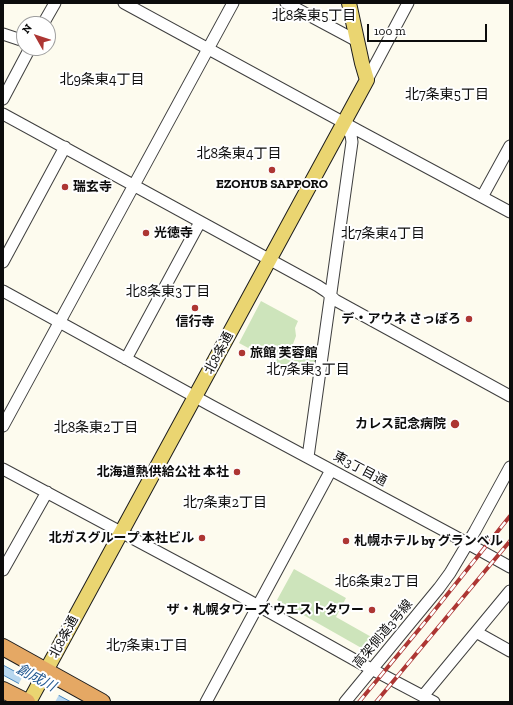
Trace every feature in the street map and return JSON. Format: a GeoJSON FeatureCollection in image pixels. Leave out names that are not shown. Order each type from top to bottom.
{"type":"FeatureCollection","features":[{"type":"Feature","properties":{"kind":"highway"},"geometry":{"type":"LineString","coordinates":[[3,647],[35,690]]}},
{"type":"Feature","properties":{"kind":"highway"},"geometry":{"type":"LineString","coordinates":[[3,690],[35,690],[102,702]]}},
{"type":"Feature","properties":{"kind":"main road"},"geometry":{"type":"LineString","coordinates":[[349,3],[366,80]]}},
{"type":"Feature","properties":{"kind":"main road","name":"北8条通"},"geometry":{"type":"LineString","coordinates":[[35,690],[196,397],[366,80]]}},
{"type":"Feature","properties":{"kind":"street"},"geometry":{"type":"LineString","coordinates":[[48,16],[55,3]]}},
{"type":"Feature","properties":{"kind":"street"},"geometry":{"type":"LineString","coordinates":[[124,3],[510,212]]}},
{"type":"Feature","properties":{"kind":"street"},"geometry":{"type":"LineString","coordinates":[[3,426],[233,3]]}},
{"type":"Feature","properties":{"kind":"street"},"geometry":{"type":"LineString","coordinates":[[286,3],[357,41]]}},
{"type":"Feature","properties":{"kind":"street","name":"北8条通"},"geometry":{"type":"LineString","coordinates":[[366,80],[408,3]]}},
{"type":"Feature","properties":{"kind":"street"},"geometry":{"type":"LineString","coordinates":[[3,34],[16,39]]}},
{"type":"Feature","properties":{"kind":"street"},"geometry":{"type":"LineString","coordinates":[[3,98],[26,56]]}},
{"type":"Feature","properties":{"kind":"street"},"geometry":{"type":"LineString","coordinates":[[3,114],[318,286],[335,300],[510,396]]}},
{"type":"Feature","properties":{"kind":"street"},"geometry":{"type":"LineString","coordinates":[[308,457],[352,142],[351,135],[344,123]]}},
{"type":"Feature","properties":{"kind":"street"},"geometry":{"type":"LineString","coordinates":[[482,197],[510,146]]}},
{"type":"Feature","properties":{"kind":"street"},"geometry":{"type":"LineString","coordinates":[[3,262],[65,147]]}},
{"type":"Feature","properties":{"kind":"street"},"geometry":{"type":"LineString","coordinates":[[126,359],[200,222]]}},
{"type":"Feature","properties":{"kind":"street","name":"東3丁目通"},"geometry":{"type":"LineString","coordinates":[[3,291],[510,567]]}},
{"type":"Feature","properties":{"kind":"street","name":"高架側道3号線"},"geometry":{"type":"LineString","coordinates":[[345,702],[440,588],[468,543],[510,467]]}},
{"type":"Feature","properties":{"kind":"street"},"geometry":{"type":"LineString","coordinates":[[3,468],[434,702]]}},
{"type":"Feature","properties":{"kind":"street"},"geometry":{"type":"LineString","coordinates":[[206,702],[331,470]]}},
{"type":"Feature","properties":{"kind":"street"},"geometry":{"type":"LineString","coordinates":[[5,563],[47,492]]}},
{"type":"Feature","properties":{"kind":"street"},"geometry":{"type":"LineString","coordinates":[[423,696],[510,591]]}},
{"type":"Feature","properties":{"kind":"street"},"geometry":{"type":"LineString","coordinates":[[476,632],[510,651]]}},
{"type":"Feature","properties":{"kind":"green space"},"geometry":{"type":"Polygon","coordinates":[[[261,301],[298,321],[295,328],[296,336],[293,344],[318,348],[315,368],[293,365],[289,370],[239,343],[261,301]]]}},
{"type":"Feature","properties":{"kind":"green space"},"geometry":{"type":"Polygon","coordinates":[[[294,569],[346,598],[336,617],[382,643],[372,654],[277,600],[294,569]]]}},
{"type":"Feature","properties":{"kind":"water"},"geometry":{"type":"Polygon","coordinates":[[[3,665],[71,702],[53,702],[3,675],[3,665]]]}},
{"type":"Feature","properties":{"kind":"pier"},"geometry":{"type":"Polygon","coordinates":[[[24,674],[60,693],[55,702],[49,702],[18,685],[24,674]]]}},
{"type":"Feature","properties":{"kind":"railway"},"geometry":{"type":"LineString","coordinates":[[359,702],[510,516]]}},
{"type":"Feature","properties":{"kind":"railway"},"geometry":{"type":"LineString","coordinates":[[376,702],[510,541]]}},
{"type":"Feature","properties":{"kind":"place","name":"EZOHUB SAPPORO"},"geometry":{"type":"Point","coordinates":[272,170]}},
{"type":"Feature","properties":{"kind":"place","name":"瑞玄寺"},"geometry":{"type":"Point","coordinates":[65,187]}},
{"type":"Feature","properties":{"kind":"place","name":"光徳寺"},"geometry":{"type":"Point","coordinates":[146,233]}},
{"type":"Feature","properties":{"kind":"place","name":"信行寺"},"geometry":{"type":"Point","coordinates":[195,308]}},
{"type":"Feature","properties":{"kind":"place","name":"デ・アウネ さっぽろ"},"geometry":{"type":"Point","coordinates":[469,319]}},
{"type":"Feature","properties":{"kind":"place","name":"旅館 芙蓉館"},"geometry":{"type":"Point","coordinates":[242,353]}},
{"type":"Feature","properties":{"kind":"place","name":"カレス記念病院"},"geometry":{"type":"Point","coordinates":[455,424]}},
{"type":"Feature","properties":{"kind":"place","name":"北海道熱供給公社 本社"},"geometry":{"type":"Point","coordinates":[237,472]}},
{"type":"Feature","properties":{"kind":"place","name":"北ガスグループ 本社ビル"},"geometry":{"type":"Point","coordinates":[202,538]}},
{"type":"Feature","properties":{"kind":"place","name":"札幌ホテル by グランベル"},"geometry":{"type":"Point","coordinates":[346,541]}},
{"type":"Feature","properties":{"kind":"place","name":"ザ・札幌タワーズ ウエストタワー"},"geometry":{"type":"Point","coordinates":[372,610]}},
{"type":"Feature","properties":{"kind":"district","name":"北8条東5丁目"},"geometry":{"type":"Point","coordinates":[314,16]}},
{"type":"Feature","properties":{"kind":"district","name":"北9条東4丁目"},"geometry":{"type":"Point","coordinates":[102,80]}},
{"type":"Feature","properties":{"kind":"district","name":"北7条東5丁目"},"geometry":{"type":"Point","coordinates":[447,95]}},
{"type":"Feature","properties":{"kind":"district","name":"北8条東4丁目"},"geometry":{"type":"Point","coordinates":[239,154]}},
{"type":"Feature","properties":{"kind":"district","name":"北7条東4丁目"},"geometry":{"type":"Point","coordinates":[383,234]}},
{"type":"Feature","properties":{"kind":"district","name":"北8条東3丁目"},"geometry":{"type":"Point","coordinates":[168,292]}},
{"type":"Feature","properties":{"kind":"district","name":"北7条東3丁目"},"geometry":{"type":"Point","coordinates":[308,370]}},
{"type":"Feature","properties":{"kind":"district","name":"北8条東2丁目"},"geometry":{"type":"Point","coordinates":[96,428]}},
{"type":"Feature","properties":{"kind":"district","name":"北7条東2丁目"},"geometry":{"type":"Point","coordinates":[225,503]}},
{"type":"Feature","properties":{"kind":"district","name":"北6条東2丁目"},"geometry":{"type":"Point","coordinates":[377,582]}},
{"type":"Feature","properties":{"kind":"district","name":"北7条東1丁目"},"geometry":{"type":"Point","coordinates":[147,646]}},
{"type":"Feature","properties":{"kind":"water label","name":"創成川"},"geometry":{"type":"Point","coordinates":[36,678]}}]}
